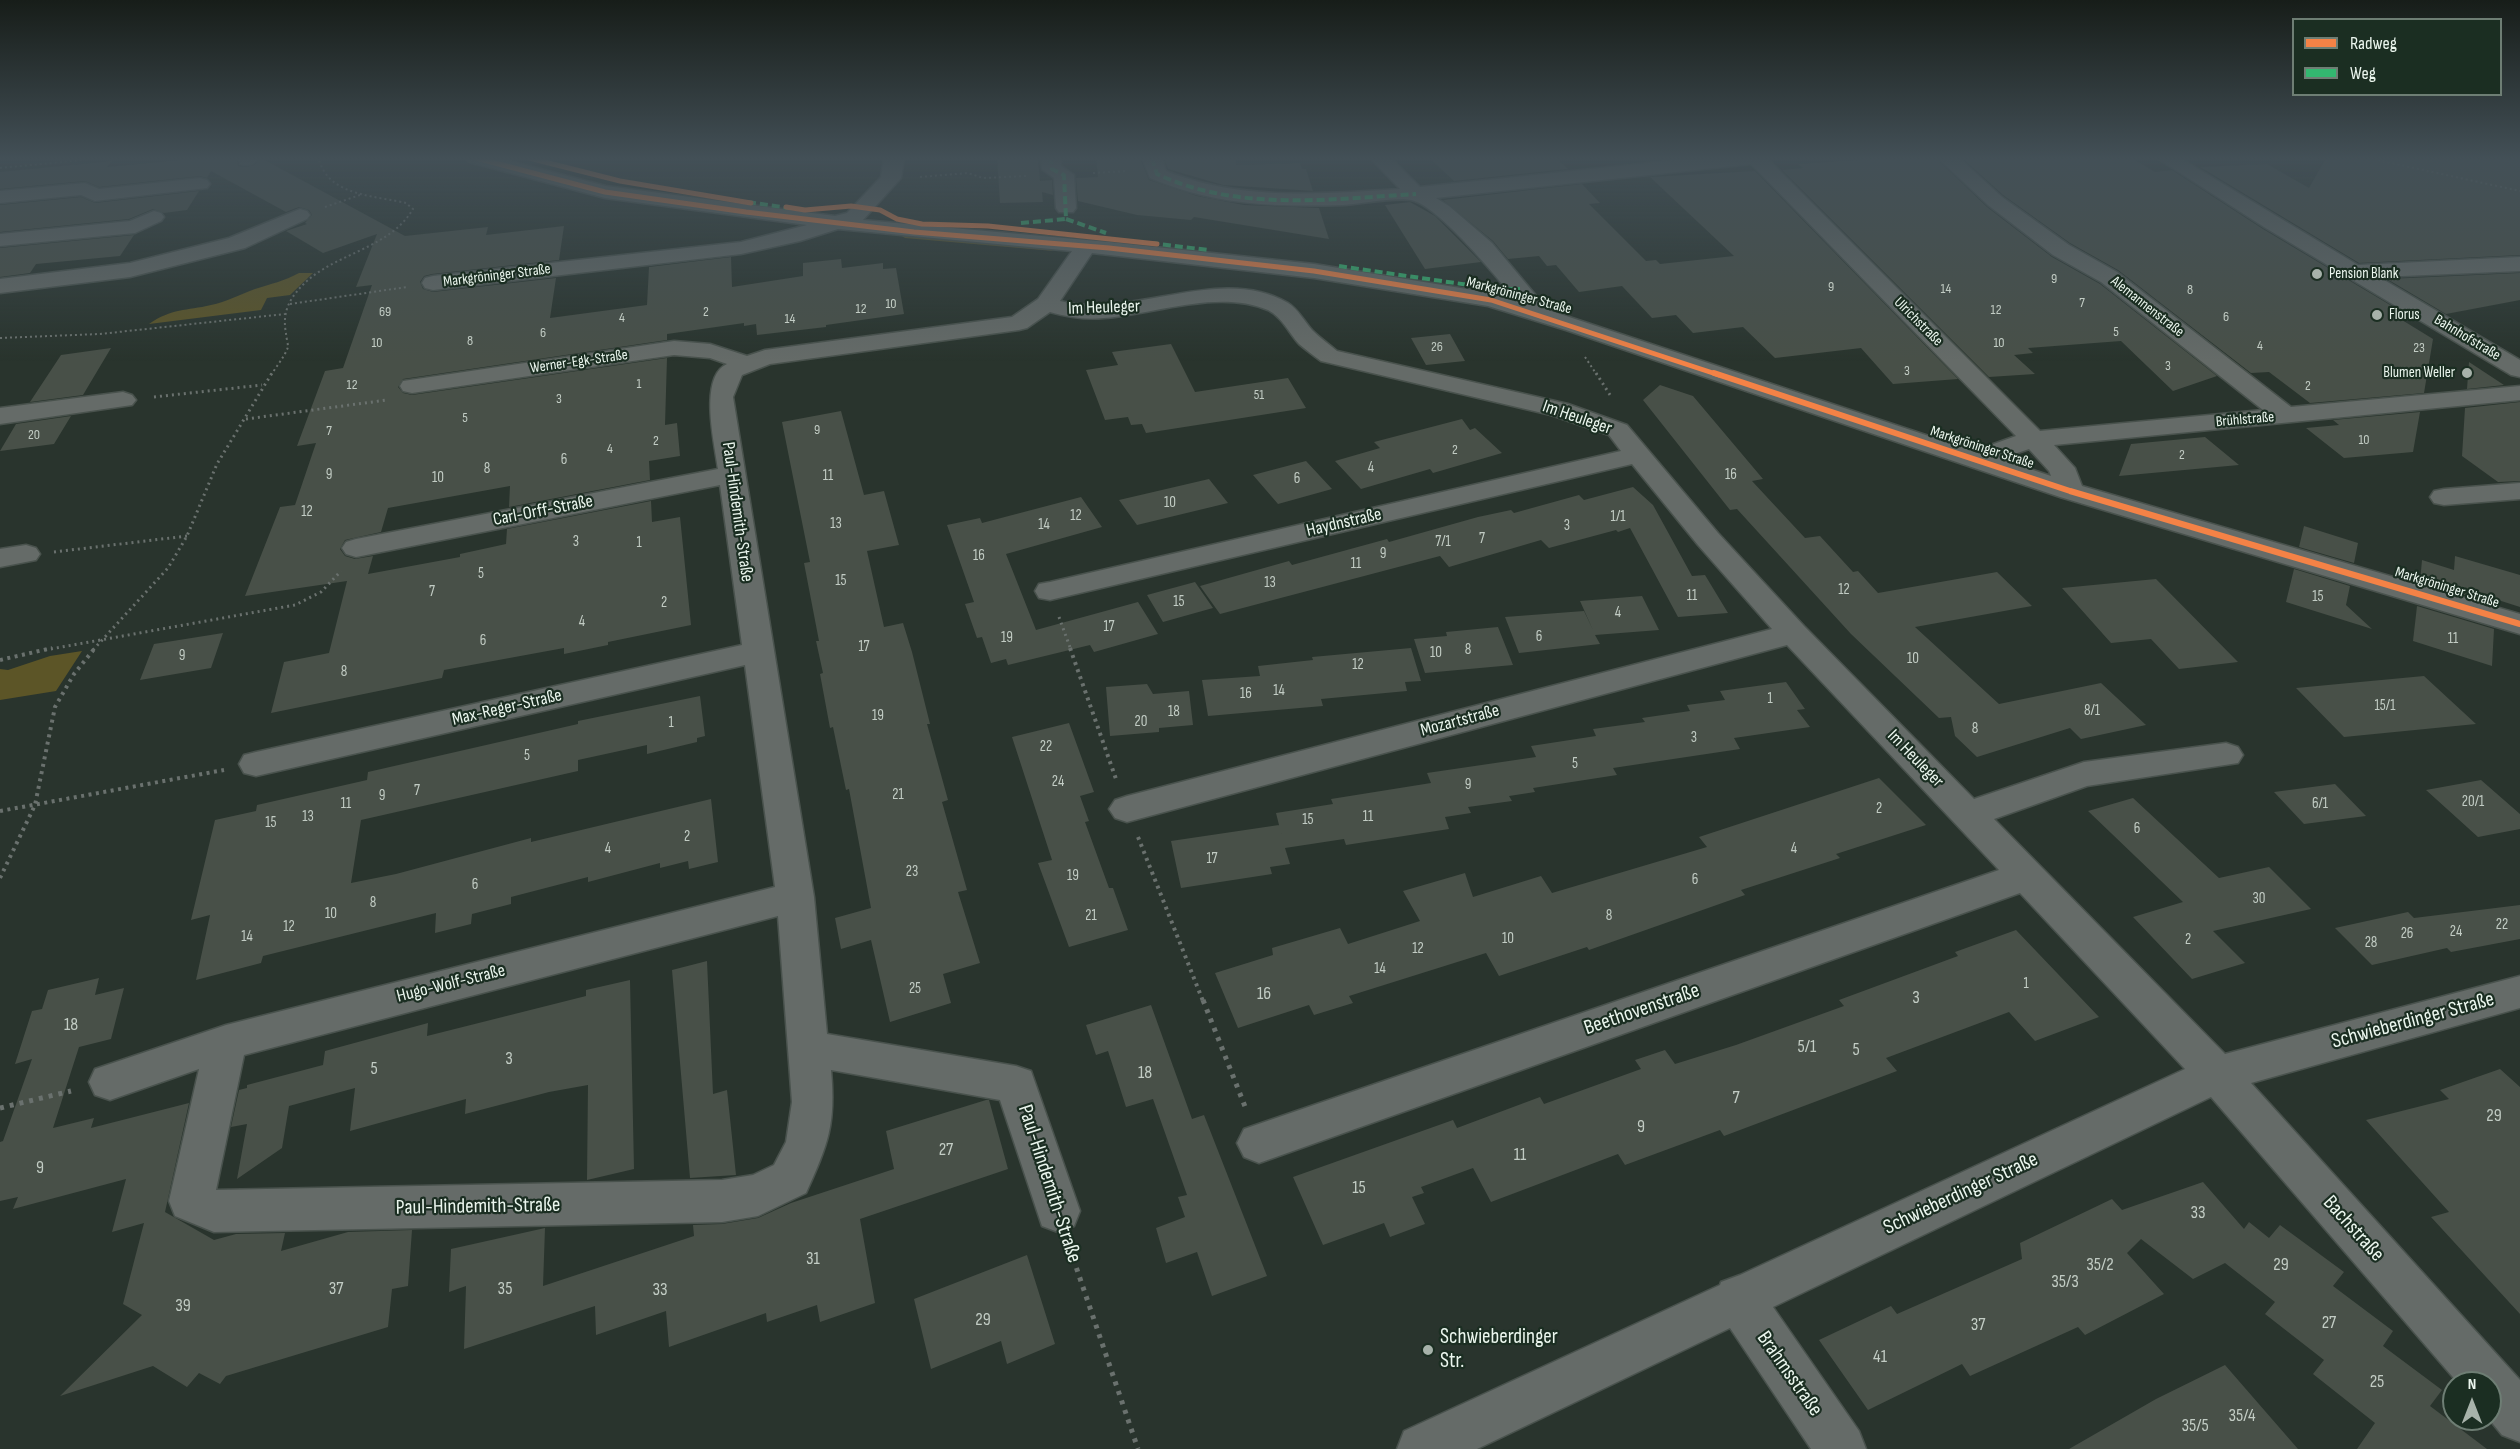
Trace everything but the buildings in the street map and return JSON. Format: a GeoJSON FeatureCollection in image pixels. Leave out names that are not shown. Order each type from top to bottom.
{"type":"FeatureCollection","features":[{"type":"Feature","properties":{"kind":"street"},"geometry":{"type":"LineString","coordinates":[[0,240],[138,226]]}},
{"type":"Feature","properties":{"kind":"street"},"geometry":{"type":"LineString","coordinates":[[0,286],[130,270],[237,243],[278,226]]}},
{"type":"Feature","properties":{"kind":"street","name":"Markgröninger Straße"},"geometry":{"type":"LineString","coordinates":[[767,226],[1081,253]]}},
{"type":"Feature","properties":{"kind":"street"},"geometry":{"type":"LineString","coordinates":[[809,231],[830,226]]}},
{"type":"Feature","properties":{"kind":"street","name":"Markgröninger Straße"},"geometry":{"type":"LineString","coordinates":[[850,226],[1373,290],[1540,315],[2070,491],[2520,624]]}},
{"type":"Feature","properties":{"kind":"street"},"geometry":{"type":"LineString","coordinates":[[1460,226],[1484,248],[1540,315]]}},
{"type":"Feature","properties":{"kind":"street","name":"Ulrichstraße"},"geometry":{"type":"LineString","coordinates":[[1822,226],[2062,468],[2070,491]]}},
{"type":"Feature","properties":{"kind":"street","name":"Alemannenstraße"},"geometry":{"type":"LineString","coordinates":[[2028,226],[2061,250],[2109,277],[2287,416]]}},
{"type":"Feature","properties":{"kind":"street","name":"Bahnhofstraße"},"geometry":{"type":"LineString","coordinates":[[2279,226],[2520,370]]}},
{"type":"Feature","properties":{"kind":"street","name":"Markgröninger Straße"},"geometry":{"type":"LineString","coordinates":[[433,283],[741,248],[809,231]]}},
{"type":"Feature","properties":{"kind":"street"},"geometry":{"type":"LineString","coordinates":[[744,363],[799,350],[1018,322],[1046,304],[1081,253]]}},
{"type":"Feature","properties":{"kind":"street"},"geometry":{"type":"LineString","coordinates":[[2356,272],[2520,264]]}},
{"type":"Feature","properties":{"kind":"street","name":"Im Heuleger"},"geometry":{"type":"LineString","coordinates":[[1046,304],[1073,312],[1218,297],[1259,300],[1276,306],[1293,317],[1306,338],[1329,356],[1559,409],[1618,430],[1637,455],[1793,633],[2217,1074]]}},
{"type":"Feature","properties":{"kind":"street","name":"Werner-Egk-Straße"},"geometry":{"type":"LineString","coordinates":[[412,386],[674,348],[705,349],[728,353],[744,363]]}},
{"type":"Feature","properties":{"kind":"street","name":"Paul-Hindemith-Straße"},"geometry":{"type":"LineString","coordinates":[[226,1041],[190,1201],[214,1211],[722,1201],[758,1195],[790,1179],[807,1143],[813,1102],[795,897],[730,475],[721,397],[731,371],[744,363]]}},
{"type":"Feature","properties":{"kind":"street","name":"Brühlstraße"},"geometry":{"type":"LineString","coordinates":[[1973,460],[2033,439],[2520,393]]}},
{"type":"Feature","properties":{"kind":"street"},"geometry":{"type":"LineString","coordinates":[[0,416],[123,400]]}},
{"type":"Feature","properties":{"kind":"street","name":"Haydnstraße"},"geometry":{"type":"LineString","coordinates":[[1050,591],[1637,455]]}},
{"type":"Feature","properties":{"kind":"street","name":"Carl-Orff-Straße"},"geometry":{"type":"LineString","coordinates":[[356,548],[730,475]]}},
{"type":"Feature","properties":{"kind":"street"},"geometry":{"type":"LineString","coordinates":[[2444,497],[2520,491]]}},
{"type":"Feature","properties":{"kind":"street","name":"Mozartstraße"},"geometry":{"type":"LineString","coordinates":[[1127,809],[1793,633]]}},
{"type":"Feature","properties":{"kind":"street","name":"Max-Reger-Straße"},"geometry":{"type":"LineString","coordinates":[[256,764],[758,652]]}},
{"type":"Feature","properties":{"kind":"street"},"geometry":{"type":"LineString","coordinates":[[1968,815],[2084,774],[2226,755]]}},
{"type":"Feature","properties":{"kind":"street","name":"Beethovenstraße"},"geometry":{"type":"LineString","coordinates":[[1259,1143],[2025,876]]}},
{"type":"Feature","properties":{"kind":"street","name":"Hugo-Wolf-Straße"},"geometry":{"type":"LineString","coordinates":[[110,1082],[226,1041],[795,897]]}},
{"type":"Feature","properties":{"kind":"street","name":"Schwieberdinger Straße"},"geometry":{"type":"LineString","coordinates":[[1422,1449],[2217,1074],[2520,992]]}},
{"type":"Feature","properties":{"kind":"street","name":"Paul-Hindemith-Straße"},"geometry":{"type":"LineString","coordinates":[[808,1048],[1016,1084],[1058,1211]]}},
{"type":"Feature","properties":{"kind":"street","name":"Bachstraße"},"geometry":{"type":"LineString","coordinates":[[2217,1074],[2479,1371]]}},
{"type":"Feature","properties":{"kind":"street","name":"Brahmsstraße"},"geometry":{"type":"LineString","coordinates":[[1738,1298],[1841,1449]]}},
{"type":"Feature","properties":{"kind":"street","name":"Bachstraße"},"geometry":{"type":"LineString","coordinates":[[2502,1397],[2520,1417]]}},
{"type":"Feature","properties":{"kind":"path"},"geometry":{"type":"LineString","coordinates":[[0,878],[35,805],[55,707],[74,674],[103,638],[150,590],[168,568],[188,536],[217,464],[288,346],[285,314],[289,304],[310,279],[327,266],[388,235],[401,226]]}},
{"type":"Feature","properties":{"kind":"path"},"geometry":{"type":"LineString","coordinates":[[289,304],[433,283]]}},
{"type":"Feature","properties":{"kind":"path"},"geometry":{"type":"LineString","coordinates":[[0,338],[100,334],[285,314]]}},
{"type":"Feature","properties":{"kind":"path"},"geometry":{"type":"LineString","coordinates":[[1583,354],[1618,407],[1618,430]]}},
{"type":"Feature","properties":{"kind":"path"},"geometry":{"type":"LineString","coordinates":[[123,400],[263,385]]}},
{"type":"Feature","properties":{"kind":"path"},"geometry":{"type":"LineString","coordinates":[[245,419],[391,400],[412,386]]}},
{"type":"Feature","properties":{"kind":"path"},"geometry":{"type":"LineString","coordinates":[[13,556],[188,536]]}},
{"type":"Feature","properties":{"kind":"path"},"geometry":{"type":"LineString","coordinates":[[0,660],[19,654],[103,638],[270,610],[313,599],[332,585],[356,548]]}},
{"type":"Feature","properties":{"kind":"path"},"geometry":{"type":"LineString","coordinates":[[1050,591],[1127,809],[1259,1143]]}},
{"type":"Feature","properties":{"kind":"path"},"geometry":{"type":"LineString","coordinates":[[0,811],[256,764]]}},
{"type":"Feature","properties":{"kind":"path"},"geometry":{"type":"LineString","coordinates":[[0,1108],[110,1082]]}},
{"type":"Feature","properties":{"kind":"shaded area"},"geometry":{"type":"Polygon","coordinates":[[[900,235],[1045,248],[1054,251],[905,238],[900,235]]]}},
{"type":"Feature","properties":{"kind":"shaded area"},"geometry":{"type":"Polygon","coordinates":[[[299,273],[313,273],[290,295],[267,298],[261,310],[149,324],[172,313],[222,302],[299,273]]]}},
{"type":"Feature","properties":{"kind":"shaded area"},"geometry":{"type":"Polygon","coordinates":[[[82,651],[56,691],[0,700],[0,669],[8,670],[50,656],[82,651]]]}},
{"type":"Feature","properties":{"kind":"marked path"},"geometry":{"type":"LineString","coordinates":[[1085,226],[1106,233]]}},
{"type":"Feature","properties":{"kind":"marked path"},"geometry":{"type":"LineString","coordinates":[[1151,243],[1208,250]]}},
{"type":"Feature","properties":{"kind":"marked path"},"geometry":{"type":"LineString","coordinates":[[1339,266],[1496,289],[1520,289]]}},
{"type":"Feature","properties":{"kind":"cycle path"},"geometry":{"type":"LineString","coordinates":[[860,226],[1109,248],[1314,271],[1491,300],[1574,325],[2070,491],[2520,624]]}},
{"type":"Feature","properties":{"kind":"cycle path"},"geometry":{"type":"LineString","coordinates":[[975,226],[1157,244]]}},
{"type":"Feature","properties":{"kind":"place","name":"Pension Blank"},"geometry":{"type":"Point","coordinates":[2317,274]}},
{"type":"Feature","properties":{"kind":"place","name":"Florus"},"geometry":{"type":"Point","coordinates":[2377,315]}},
{"type":"Feature","properties":{"kind":"place","name":"Blumen Weller"},"geometry":{"type":"Point","coordinates":[2467,373]}},
{"type":"Feature","properties":{"kind":"place","name":"Schwieberdinger Str."},"geometry":{"type":"Point","coordinates":[1428,1350]}}]}
